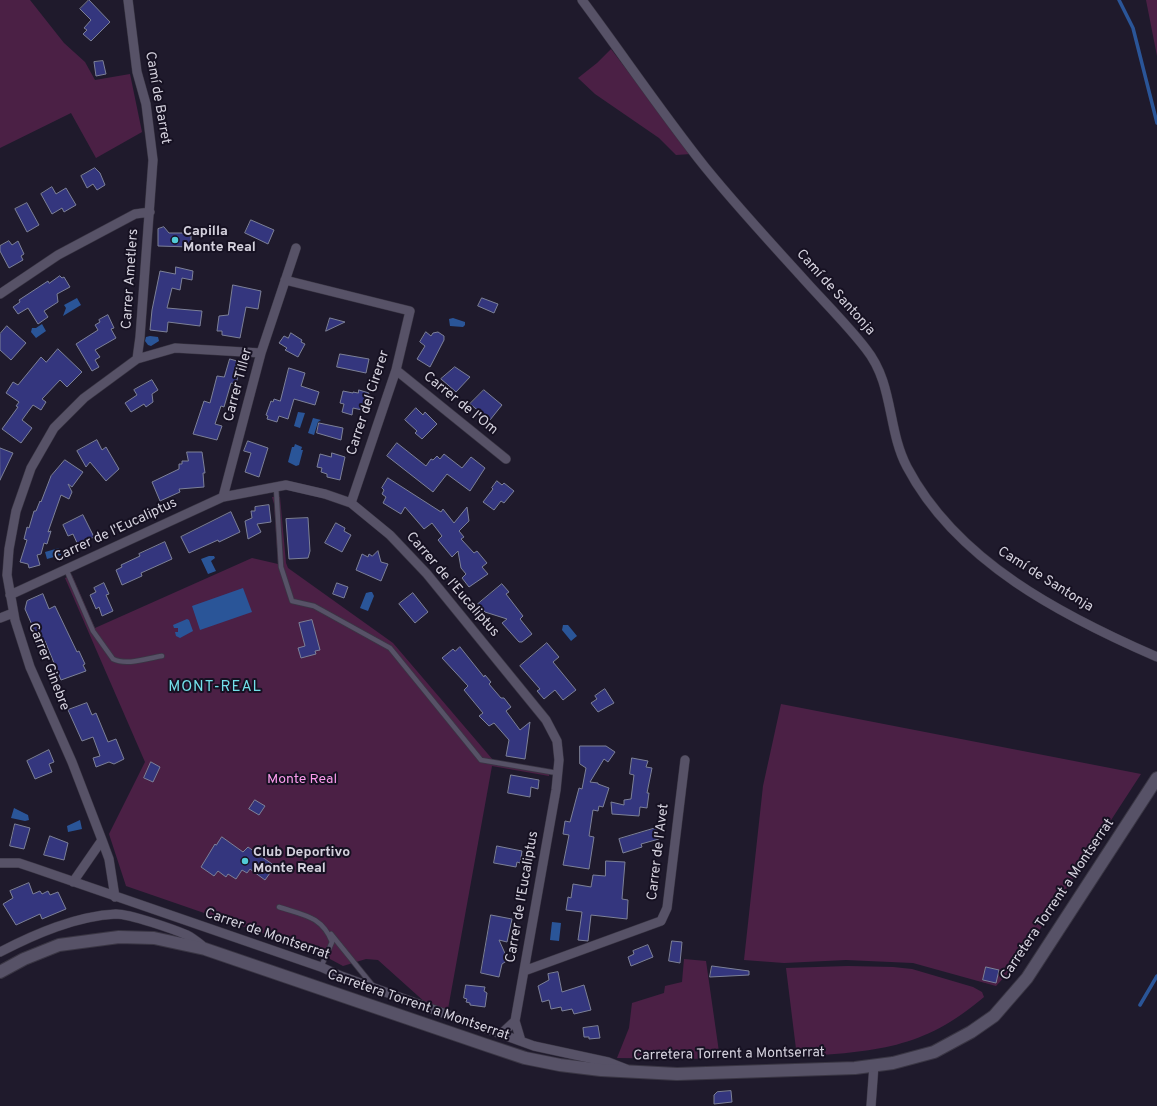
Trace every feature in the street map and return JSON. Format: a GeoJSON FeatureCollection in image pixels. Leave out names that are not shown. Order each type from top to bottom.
{"type":"FeatureCollection","features":[{"type":"Feature","properties":{"kind":"main road","name":"Carretera Torrent a Montserrat"},"geometry":{"type":"LineString","coordinates":[[0,972],[24,959],[59,945],[119,937],[154,938],[209,950],[525,1058],[560,1065],[638,1073],[677,1074],[748,1072],[893,1063],[934,1052],[971,1032],[994,1016],[1027,978],[1157,778]]}},
{"type":"Feature","properties":{"kind":"street","name":"Camí de Barret"},"geometry":{"type":"LineString","coordinates":[[128,0],[137,72],[146,104],[153,160],[150,200]]}},
{"type":"Feature","properties":{"kind":"street","name":"Camí de Santonja"},"geometry":{"type":"LineString","coordinates":[[582,0],[706,167],[801,276],[849,326],[867,350],[880,370],[885,383],[897,443],[907,466],[922,491],[953,528],[979,554],[1020,584],[1072,616],[1157,657]]}},
{"type":"Feature","properties":{"kind":"street","name":"Carrer Ametlers"},"geometry":{"type":"LineString","coordinates":[[137,359],[150,200]]}},
{"type":"Feature","properties":{"kind":"street"},"geometry":{"type":"LineString","coordinates":[[0,294],[58,255],[135,214],[150,212]]}},
{"type":"Feature","properties":{"kind":"street","name":"Carrer Tiller"},"geometry":{"type":"LineString","coordinates":[[223,498],[261,353],[296,248]]}},
{"type":"Feature","properties":{"kind":"street","name":"Carrer del Cirerer"},"geometry":{"type":"LineString","coordinates":[[285,280],[410,311],[396,370],[351,503]]}},
{"type":"Feature","properties":{"kind":"street","name":"Carrer Ginebre"},"geometry":{"type":"LineString","coordinates":[[115,897],[109,859],[72,762],[30,667],[13,613],[7,575],[9,549],[16,511],[31,468],[54,428],[84,398],[137,359],[175,348],[261,353]]}},
{"type":"Feature","properties":{"kind":"street","name":"Carrer de l'Om"},"geometry":{"type":"LineString","coordinates":[[396,370],[506,459]]}},
{"type":"Feature","properties":{"kind":"street","name":"Carrer de l'Eucaliptus"},"geometry":{"type":"LineString","coordinates":[[10,595],[223,498],[286,485],[325,494],[351,503],[390,535],[427,574],[546,720],[557,741],[558,773],[556,790],[515,1021]]}},
{"type":"Feature","properties":{"kind":"street"},"geometry":{"type":"LineString","coordinates":[[0,618],[13,613]]}},
{"type":"Feature","properties":{"kind":"street","name":"Carrer de l'Avet"},"geometry":{"type":"LineString","coordinates":[[524,971],[660,921],[667,908],[685,760]]}},
{"type":"Feature","properties":{"kind":"street"},"geometry":{"type":"LineString","coordinates":[[73,882],[102,840]]}},
{"type":"Feature","properties":{"kind":"street","name":"Carrer de Montserrat"},"geometry":{"type":"LineString","coordinates":[[0,863],[19,863],[321,968],[375,989],[521,1041],[608,1062],[638,1073]]}},
{"type":"Feature","properties":{"kind":"street","name":"Carrer de Montserrat"},"geometry":{"type":"LineString","coordinates":[[0,952],[33,935],[93,917],[118,914],[132,917],[187,935],[209,950]]}},
{"type":"Feature","properties":{"kind":"street"},"geometry":{"type":"LineString","coordinates":[[501,1034],[515,1021],[521,1041]]}},
{"type":"Feature","properties":{"kind":"street"},"geometry":{"type":"LineString","coordinates":[[871,1106],[874,1065]]}},
{"type":"Feature","properties":{"kind":"lane"},"geometry":{"type":"LineString","coordinates":[[276,487],[281,567],[292,601],[314,606],[390,648],[481,760],[558,773]]}},
{"type":"Feature","properties":{"kind":"lane"},"geometry":{"type":"LineString","coordinates":[[66,569],[92,631],[114,659],[118,662],[126,662],[162,656]]}},
{"type":"Feature","properties":{"kind":"lane"},"geometry":{"type":"LineString","coordinates":[[279,907],[317,920],[328,931],[375,989]]}},
{"type":"Feature","properties":{"kind":"lane"},"geometry":{"type":"LineString","coordinates":[[321,968],[332,942],[328,931]]}},
{"type":"Feature","properties":{"kind":"green space"},"geometry":{"type":"Polygon","coordinates":[[[0,0],[30,0],[64,43],[85,62],[95,80],[130,74],[142,132],[96,158],[71,113],[0,148],[0,0]]]}},
{"type":"Feature","properties":{"kind":"green space"},"geometry":{"type":"Polygon","coordinates":[[[1146,0],[1157,0],[1157,56],[1146,0]]]}},
{"type":"Feature","properties":{"kind":"green space"},"geometry":{"type":"Polygon","coordinates":[[[611,49],[691,154],[676,155],[659,138],[595,94],[578,78],[597,63],[611,49]]]}},
{"type":"Feature","properties":{"kind":"green space","name":"Monte Real"},"geometry":{"type":"Polygon","coordinates":[[[272,497],[280,497],[286,563],[288,568],[393,643],[493,760],[549,770],[549,776],[492,766],[448,1009],[437,1013],[378,960],[366,959],[343,966],[317,952],[126,886],[109,834],[145,762],[65,578],[72,575],[95,628],[252,558],[278,564],[274,504],[272,497]]]}},
{"type":"Feature","properties":{"kind":"green space"},"geometry":{"type":"Polygon","coordinates":[[[781,704],[1141,774],[1037,934],[1010,971],[996,986],[913,963],[846,960],[784,963],[744,960],[763,786],[781,704]]]}},
{"type":"Feature","properties":{"kind":"green space"},"geometry":{"type":"Polygon","coordinates":[[[684,959],[706,961],[720,1059],[617,1058],[629,1028],[632,1003],[664,993],[665,986],[682,982],[684,959]]]}},
{"type":"Feature","properties":{"kind":"green space"},"geometry":{"type":"Polygon","coordinates":[[[848,966],[912,969],[973,987],[982,992],[984,997],[961,1015],[940,1028],[918,1038],[896,1045],[850,1053],[797,1057],[786,968],[848,966]]]}},
{"type":"Feature","properties":{"kind":"water"},"geometry":{"type":"Polygon","coordinates":[[[77,298],[81,305],[63,316],[66,308],[64,305],[77,298]]]}},
{"type":"Feature","properties":{"kind":"water"},"geometry":{"type":"Polygon","coordinates":[[[453,318],[465,322],[465,325],[463,327],[450,326],[449,319],[453,318]]]}},
{"type":"Feature","properties":{"kind":"water"},"geometry":{"type":"Polygon","coordinates":[[[42,324],[46,331],[36,338],[31,332],[32,328],[36,328],[42,324]]]}},
{"type":"Feature","properties":{"kind":"water"},"geometry":{"type":"Polygon","coordinates":[[[146,337],[158,337],[159,341],[151,346],[148,345],[145,341],[146,337]]]}},
{"type":"Feature","properties":{"kind":"water"},"geometry":{"type":"Polygon","coordinates":[[[298,412],[305,413],[300,428],[294,426],[298,412]]]}},
{"type":"Feature","properties":{"kind":"water"},"geometry":{"type":"Polygon","coordinates":[[[313,418],[321,420],[318,422],[314,435],[308,433],[313,418]]]}},
{"type":"Feature","properties":{"kind":"water"},"geometry":{"type":"Polygon","coordinates":[[[295,444],[302,447],[301,450],[303,450],[299,465],[296,466],[288,462],[292,447],[294,447],[295,444]]]}},
{"type":"Feature","properties":{"kind":"water"},"geometry":{"type":"Polygon","coordinates":[[[59,548],[61,555],[47,559],[45,552],[59,548]]]}},
{"type":"Feature","properties":{"kind":"water"},"geometry":{"type":"Polygon","coordinates":[[[214,556],[215,558],[211,561],[216,571],[208,574],[201,559],[214,556]]]}},
{"type":"Feature","properties":{"kind":"water"},"geometry":{"type":"Polygon","coordinates":[[[243,588],[252,612],[200,630],[192,606],[243,588]]]}},
{"type":"Feature","properties":{"kind":"water"},"geometry":{"type":"Polygon","coordinates":[[[372,592],[374,596],[368,611],[360,608],[366,593],[372,592]]]}},
{"type":"Feature","properties":{"kind":"water"},"geometry":{"type":"Polygon","coordinates":[[[187,619],[189,620],[193,631],[180,638],[176,636],[175,632],[178,632],[178,628],[174,628],[173,625],[187,619]]]}},
{"type":"Feature","properties":{"kind":"water"},"geometry":{"type":"Polygon","coordinates":[[[563,625],[568,625],[577,636],[571,641],[562,630],[563,625]]]}},
{"type":"Feature","properties":{"kind":"water"},"geometry":{"type":"Polygon","coordinates":[[[14,808],[28,815],[29,820],[25,821],[11,818],[14,808]]]}},
{"type":"Feature","properties":{"kind":"water"},"geometry":{"type":"Polygon","coordinates":[[[80,820],[82,829],[68,832],[67,826],[80,820]]]}},
{"type":"Feature","properties":{"kind":"water"},"geometry":{"type":"Polygon","coordinates":[[[552,922],[561,923],[559,941],[550,940],[552,922]]]}},
{"type":"Feature","properties":{"kind":"building"},"geometry":{"type":"Polygon","coordinates":[[[89,0],[110,22],[91,41],[83,34],[87,30],[84,28],[91,20],[80,9],[89,0]]]}},
{"type":"Feature","properties":{"kind":"building"},"geometry":{"type":"Polygon","coordinates":[[[103,61],[106,74],[96,76],[94,62],[103,61]]]}},
{"type":"Feature","properties":{"kind":"building"},"geometry":{"type":"Polygon","coordinates":[[[95,168],[100,173],[105,185],[97,190],[93,184],[87,188],[81,176],[95,168]]]}},
{"type":"Feature","properties":{"kind":"building"},"geometry":{"type":"Polygon","coordinates":[[[52,187],[56,194],[66,188],[76,205],[64,212],[62,208],[52,214],[41,194],[52,187]]]}},
{"type":"Feature","properties":{"kind":"building"},"geometry":{"type":"Polygon","coordinates":[[[27,203],[39,225],[27,232],[15,209],[27,203]]]}},
{"type":"Feature","properties":{"kind":"building"},"geometry":{"type":"Polygon","coordinates":[[[251,220],[274,230],[268,244],[245,233],[251,220]]]}},
{"type":"Feature","properties":{"kind":"building","name":"Capilla Monte Real"},"geometry":{"type":"Polygon","coordinates":[[[164,227],[169,233],[191,233],[191,247],[158,246],[158,229],[164,227]]]}},
{"type":"Feature","properties":{"kind":"building"},"geometry":{"type":"Polygon","coordinates":[[[9,241],[12,245],[18,241],[24,254],[21,256],[23,260],[9,268],[0,251],[0,246],[9,241]]]}},
{"type":"Feature","properties":{"kind":"building"},"geometry":{"type":"Polygon","coordinates":[[[176,267],[193,271],[192,280],[182,278],[180,290],[172,288],[167,308],[202,311],[200,326],[168,322],[167,332],[150,330],[152,310],[160,271],[175,274],[176,267]]]}},
{"type":"Feature","properties":{"kind":"building"},"geometry":{"type":"Polygon","coordinates":[[[60,276],[62,278],[64,277],[70,287],[57,294],[58,302],[44,311],[48,317],[38,324],[28,308],[18,314],[13,307],[20,302],[19,300],[48,281],[49,283],[60,276]]]}},
{"type":"Feature","properties":{"kind":"building"},"geometry":{"type":"Polygon","coordinates":[[[233,285],[261,291],[258,309],[246,307],[240,338],[222,335],[222,331],[217,331],[219,316],[228,315],[233,285]]]}},
{"type":"Feature","properties":{"kind":"building"},"geometry":{"type":"Polygon","coordinates":[[[482,298],[498,304],[494,313],[478,306],[482,298]]]}},
{"type":"Feature","properties":{"kind":"building"},"geometry":{"type":"Polygon","coordinates":[[[108,315],[114,328],[111,329],[116,338],[95,350],[100,357],[95,360],[99,367],[92,371],[76,344],[98,330],[95,325],[100,322],[99,320],[108,315]]]}},
{"type":"Feature","properties":{"kind":"building"},"geometry":{"type":"Polygon","coordinates":[[[330,318],[345,322],[326,331],[330,318]]]}},
{"type":"Feature","properties":{"kind":"building"},"geometry":{"type":"Polygon","coordinates":[[[7,326],[26,343],[11,360],[0,350],[0,334],[7,326]]]}},
{"type":"Feature","properties":{"kind":"building"},"geometry":{"type":"Polygon","coordinates":[[[426,332],[431,336],[433,333],[438,332],[444,336],[444,340],[430,367],[417,359],[425,346],[420,342],[426,332]]]}},
{"type":"Feature","properties":{"kind":"building"},"geometry":{"type":"Polygon","coordinates":[[[291,333],[302,340],[301,342],[305,344],[298,357],[285,350],[287,348],[279,343],[284,336],[288,338],[291,333]]]}},
{"type":"Feature","properties":{"kind":"building"},"geometry":{"type":"Polygon","coordinates":[[[58,349],[82,372],[67,387],[60,380],[42,399],[46,402],[41,410],[33,405],[22,420],[32,428],[21,443],[2,429],[18,407],[16,406],[19,402],[6,393],[13,382],[18,385],[41,357],[46,362],[58,349]]]}},
{"type":"Feature","properties":{"kind":"building"},"geometry":{"type":"Polygon","coordinates":[[[340,354],[369,359],[366,373],[337,367],[340,354]]]}},
{"type":"Feature","properties":{"kind":"building"},"geometry":{"type":"Polygon","coordinates":[[[230,359],[237,361],[234,375],[238,376],[236,384],[231,383],[224,407],[221,406],[215,424],[222,426],[217,440],[193,434],[204,401],[210,403],[217,376],[224,377],[230,359]]]}},
{"type":"Feature","properties":{"kind":"building"},"geometry":{"type":"Polygon","coordinates":[[[455,367],[470,377],[456,392],[441,379],[455,367]]]}},
{"type":"Feature","properties":{"kind":"building"},"geometry":{"type":"Polygon","coordinates":[[[289,368],[305,373],[301,386],[319,392],[315,405],[294,399],[288,419],[279,416],[277,422],[267,419],[268,416],[266,415],[271,401],[273,402],[274,399],[280,401],[289,368]]]}},
{"type":"Feature","properties":{"kind":"building"},"geometry":{"type":"Polygon","coordinates":[[[152,380],[158,390],[152,394],[153,402],[146,407],[144,404],[131,412],[125,403],[137,395],[134,390],[152,380]]]}},
{"type":"Feature","properties":{"kind":"building"},"geometry":{"type":"Polygon","coordinates":[[[359,390],[369,393],[366,404],[363,404],[362,410],[353,408],[352,415],[342,412],[344,404],[340,403],[343,391],[358,393],[359,390]]]}},
{"type":"Feature","properties":{"kind":"building"},"geometry":{"type":"Polygon","coordinates":[[[484,390],[502,405],[490,420],[470,404],[484,390]]]}},
{"type":"Feature","properties":{"kind":"building"},"geometry":{"type":"Polygon","coordinates":[[[416,408],[423,415],[425,412],[437,424],[422,439],[415,433],[417,431],[405,420],[416,408]]]}},
{"type":"Feature","properties":{"kind":"building"},"geometry":{"type":"Polygon","coordinates":[[[319,423],[343,428],[341,440],[317,433],[319,423]]]}},
{"type":"Feature","properties":{"kind":"building"},"geometry":{"type":"Polygon","coordinates":[[[97,440],[102,450],[106,447],[119,469],[106,481],[90,462],[86,467],[77,451],[97,440]]]}},
{"type":"Feature","properties":{"kind":"building"},"geometry":{"type":"Polygon","coordinates":[[[248,441],[268,448],[259,477],[245,472],[251,453],[244,451],[248,441]]]}},
{"type":"Feature","properties":{"kind":"building"},"geometry":{"type":"Polygon","coordinates":[[[397,443],[426,466],[431,459],[433,460],[437,456],[440,459],[444,454],[462,468],[471,457],[485,468],[470,491],[447,474],[433,492],[387,456],[397,443]]]}},
{"type":"Feature","properties":{"kind":"building"},"geometry":{"type":"Polygon","coordinates":[[[0,448],[13,453],[0,480],[0,448]]]}},
{"type":"Feature","properties":{"kind":"building"},"geometry":{"type":"Polygon","coordinates":[[[187,452],[202,452],[205,473],[203,473],[204,487],[179,489],[180,492],[160,501],[152,482],[179,469],[179,464],[182,464],[182,461],[188,461],[187,452]]]}},
{"type":"Feature","properties":{"kind":"building"},"geometry":{"type":"Polygon","coordinates":[[[332,453],[345,457],[340,480],[327,477],[327,474],[321,472],[322,468],[317,467],[320,454],[331,457],[332,453]]]}},
{"type":"Feature","properties":{"kind":"building"},"geometry":{"type":"Polygon","coordinates":[[[65,460],[83,472],[72,487],[68,484],[72,492],[69,499],[61,495],[48,532],[51,531],[47,544],[44,543],[41,554],[37,555],[40,565],[29,568],[28,564],[20,562],[27,540],[24,539],[27,527],[29,528],[34,511],[36,511],[40,501],[41,502],[51,476],[65,460]]]}},
{"type":"Feature","properties":{"kind":"building"},"geometry":{"type":"Polygon","coordinates":[[[388,478],[441,512],[443,509],[454,523],[467,507],[469,521],[459,531],[464,537],[461,539],[474,553],[477,551],[487,563],[482,567],[488,574],[469,587],[462,578],[466,574],[461,568],[458,551],[452,557],[438,540],[442,536],[432,523],[424,529],[405,507],[401,514],[383,503],[386,497],[382,494],[384,490],[382,488],[388,478]]]}},
{"type":"Feature","properties":{"kind":"building"},"geometry":{"type":"Polygon","coordinates":[[[497,481],[502,485],[504,483],[514,491],[504,503],[501,501],[494,510],[483,502],[497,481]]]}},
{"type":"Feature","properties":{"kind":"building"},"geometry":{"type":"Polygon","coordinates":[[[269,505],[271,522],[257,524],[261,532],[248,539],[245,521],[252,518],[251,511],[255,511],[255,507],[269,505]]]}},
{"type":"Feature","properties":{"kind":"building"},"geometry":{"type":"Polygon","coordinates":[[[231,512],[240,532],[219,542],[218,540],[189,553],[181,537],[231,512]]]}},
{"type":"Feature","properties":{"kind":"building"},"geometry":{"type":"Polygon","coordinates":[[[83,515],[94,537],[78,545],[73,534],[68,536],[63,525],[83,515]]]}},
{"type":"Feature","properties":{"kind":"building"},"geometry":{"type":"Polygon","coordinates":[[[308,518],[310,551],[308,558],[289,559],[286,519],[308,518]]]}},
{"type":"Feature","properties":{"kind":"building"},"geometry":{"type":"Polygon","coordinates":[[[336,523],[345,528],[344,531],[351,535],[342,552],[325,543],[336,523]]]}},
{"type":"Feature","properties":{"kind":"building"},"geometry":{"type":"Polygon","coordinates":[[[165,542],[172,559],[141,573],[142,576],[122,585],[116,570],[122,567],[121,565],[140,556],[139,554],[165,542]]]}},
{"type":"Feature","properties":{"kind":"building"},"geometry":{"type":"Polygon","coordinates":[[[378,551],[381,562],[388,564],[381,581],[356,570],[362,554],[368,557],[369,554],[372,556],[378,551]]]}},
{"type":"Feature","properties":{"kind":"building"},"geometry":{"type":"Polygon","coordinates":[[[104,583],[109,594],[106,595],[113,611],[102,616],[99,607],[96,609],[90,595],[96,592],[94,588],[104,583]]]}},
{"type":"Feature","properties":{"kind":"building"},"geometry":{"type":"Polygon","coordinates":[[[337,583],[348,587],[344,598],[333,594],[337,583]]]}},
{"type":"Feature","properties":{"kind":"building"},"geometry":{"type":"Polygon","coordinates":[[[502,584],[509,592],[506,594],[523,616],[520,619],[532,634],[522,642],[519,642],[502,623],[507,619],[485,612],[478,604],[502,584]]]}},
{"type":"Feature","properties":{"kind":"building"},"geometry":{"type":"Polygon","coordinates":[[[413,593],[428,612],[415,623],[399,604],[413,593]]]}},
{"type":"Feature","properties":{"kind":"building"},"geometry":{"type":"Polygon","coordinates":[[[43,594],[49,609],[55,606],[77,652],[79,651],[85,664],[83,665],[86,671],[61,680],[45,641],[37,645],[33,636],[36,634],[25,609],[27,601],[43,594]]]}},
{"type":"Feature","properties":{"kind":"building"},"geometry":{"type":"Polygon","coordinates":[[[312,620],[320,650],[315,651],[316,654],[301,658],[298,648],[305,646],[299,623],[312,620]]]}},
{"type":"Feature","properties":{"kind":"building"},"geometry":{"type":"Polygon","coordinates":[[[547,643],[559,657],[553,662],[576,690],[563,700],[555,690],[544,699],[537,691],[540,689],[520,666],[547,643]]]}},
{"type":"Feature","properties":{"kind":"building"},"geometry":{"type":"Polygon","coordinates":[[[460,647],[484,677],[485,675],[491,682],[489,684],[511,707],[506,711],[520,730],[530,722],[525,759],[506,756],[509,740],[494,723],[489,726],[479,716],[483,713],[464,690],[468,686],[442,658],[453,649],[455,651],[460,647]]]}},
{"type":"Feature","properties":{"kind":"building"},"geometry":{"type":"Polygon","coordinates":[[[605,689],[614,703],[598,712],[591,703],[597,699],[595,696],[605,689]]]}},
{"type":"Feature","properties":{"kind":"building"},"geometry":{"type":"Polygon","coordinates":[[[87,703],[92,715],[96,713],[108,742],[116,739],[124,759],[114,764],[109,762],[96,767],[93,758],[100,756],[93,737],[82,741],[68,710],[87,703]]]}},
{"type":"Feature","properties":{"kind":"building"},"geometry":{"type":"Polygon","coordinates":[[[580,746],[606,746],[615,752],[608,762],[604,759],[590,782],[598,783],[609,788],[603,807],[599,806],[598,811],[593,810],[589,836],[594,837],[589,869],[563,865],[569,835],[563,834],[565,821],[570,822],[579,788],[582,789],[586,768],[580,764],[580,746]]]}},
{"type":"Feature","properties":{"kind":"building"},"geometry":{"type":"Polygon","coordinates":[[[49,750],[54,762],[49,764],[52,772],[35,779],[27,761],[49,750]]]}},
{"type":"Feature","properties":{"kind":"building"},"geometry":{"type":"Polygon","coordinates":[[[632,758],[648,761],[646,767],[652,768],[647,793],[649,793],[647,808],[640,807],[639,816],[612,814],[611,802],[624,805],[624,800],[631,799],[634,775],[630,774],[632,758]]]}},
{"type":"Feature","properties":{"kind":"building"},"geometry":{"type":"Polygon","coordinates":[[[151,762],[160,767],[153,782],[144,778],[151,762]]]}},
{"type":"Feature","properties":{"kind":"building"},"geometry":{"type":"Polygon","coordinates":[[[511,775],[539,780],[538,789],[531,787],[530,797],[508,793],[511,775]]]}},
{"type":"Feature","properties":{"kind":"building"},"geometry":{"type":"Polygon","coordinates":[[[255,800],[265,806],[259,815],[249,809],[255,800]]]}},
{"type":"Feature","properties":{"kind":"building"},"geometry":{"type":"Polygon","coordinates":[[[15,824],[30,828],[24,849],[10,846],[15,824]]]}},
{"type":"Feature","properties":{"kind":"building"},"geometry":{"type":"Polygon","coordinates":[[[656,828],[659,839],[641,844],[642,847],[623,853],[619,839],[656,828]]]}},
{"type":"Feature","properties":{"kind":"building"},"geometry":{"type":"Polygon","coordinates":[[[50,836],[68,843],[64,860],[44,855],[50,836]]]}},
{"type":"Feature","properties":{"kind":"building"},"geometry":{"type":"Polygon","coordinates":[[[222,837],[243,852],[248,847],[275,866],[265,880],[250,869],[247,873],[242,870],[236,879],[228,874],[226,877],[218,871],[214,876],[201,867],[215,844],[216,845],[222,837]]]}},
{"type":"Feature","properties":{"kind":"building"},"geometry":{"type":"Polygon","coordinates":[[[497,846],[522,851],[520,863],[517,862],[516,867],[494,863],[497,846]]]}},
{"type":"Feature","properties":{"kind":"building"},"geometry":{"type":"Polygon","coordinates":[[[606,861],[625,862],[622,899],[628,900],[627,919],[591,915],[588,941],[578,940],[582,912],[566,910],[568,897],[571,898],[573,884],[591,887],[593,875],[605,876],[606,861]]]}},
{"type":"Feature","properties":{"kind":"building"},"geometry":{"type":"Polygon","coordinates":[[[29,883],[33,894],[40,891],[42,894],[48,891],[50,895],[58,892],[66,909],[42,919],[40,914],[16,925],[3,904],[13,898],[10,891],[29,883]]]}},
{"type":"Feature","properties":{"kind":"building"},"geometry":{"type":"Polygon","coordinates":[[[491,915],[512,919],[507,942],[499,940],[508,960],[502,964],[499,977],[481,973],[491,915]]]}},
{"type":"Feature","properties":{"kind":"building"},"geometry":{"type":"Polygon","coordinates":[[[672,941],[682,942],[680,963],[669,961],[672,941]]]}},
{"type":"Feature","properties":{"kind":"building"},"geometry":{"type":"Polygon","coordinates":[[[648,945],[653,957],[631,966],[628,957],[634,954],[633,951],[648,945]]]}},
{"type":"Feature","properties":{"kind":"building"},"geometry":{"type":"Polygon","coordinates":[[[712,966],[749,971],[749,975],[710,977],[712,966]]]}},
{"type":"Feature","properties":{"kind":"building"},"geometry":{"type":"Polygon","coordinates":[[[986,967],[999,970],[996,983],[983,980],[986,967]]]}},
{"type":"Feature","properties":{"kind":"building"},"geometry":{"type":"Polygon","coordinates":[[[558,972],[562,992],[584,985],[591,1010],[574,1014],[572,1009],[562,1011],[561,1007],[551,1009],[549,1000],[542,1002],[538,986],[549,980],[548,974],[558,972]]]}},
{"type":"Feature","properties":{"kind":"building"},"geometry":{"type":"Polygon","coordinates":[[[466,985],[485,987],[484,991],[487,993],[485,1007],[470,1005],[470,1003],[466,1002],[467,999],[464,998],[466,985]]]}},
{"type":"Feature","properties":{"kind":"building"},"geometry":{"type":"Polygon","coordinates":[[[598,1026],[600,1038],[589,1039],[589,1037],[584,1037],[583,1028],[598,1026]]]}},
{"type":"Feature","properties":{"kind":"building"},"geometry":{"type":"Polygon","coordinates":[[[731,1091],[732,1102],[714,1104],[714,1095],[717,1092],[731,1091]]]}},
{"type":"Feature","properties":{"kind":"waterway"},"geometry":{"type":"LineString","coordinates":[[1119,0],[1133,28],[1157,123]]}},
{"type":"Feature","properties":{"kind":"waterway"},"geometry":{"type":"LineString","coordinates":[[1140,1005],[1157,976]]}},
{"type":"Feature","properties":{"kind":"place","name":"Capilla Monte Real"},"geometry":{"type":"Point","coordinates":[175,240]}},
{"type":"Feature","properties":{"kind":"place","name":"Club Deportivo Monte Real"},"geometry":{"type":"Point","coordinates":[245,861]}},
{"type":"Feature","properties":{"kind":"district","name":"MONT-REAL"},"geometry":{"type":"Point","coordinates":[215,688]}}]}
